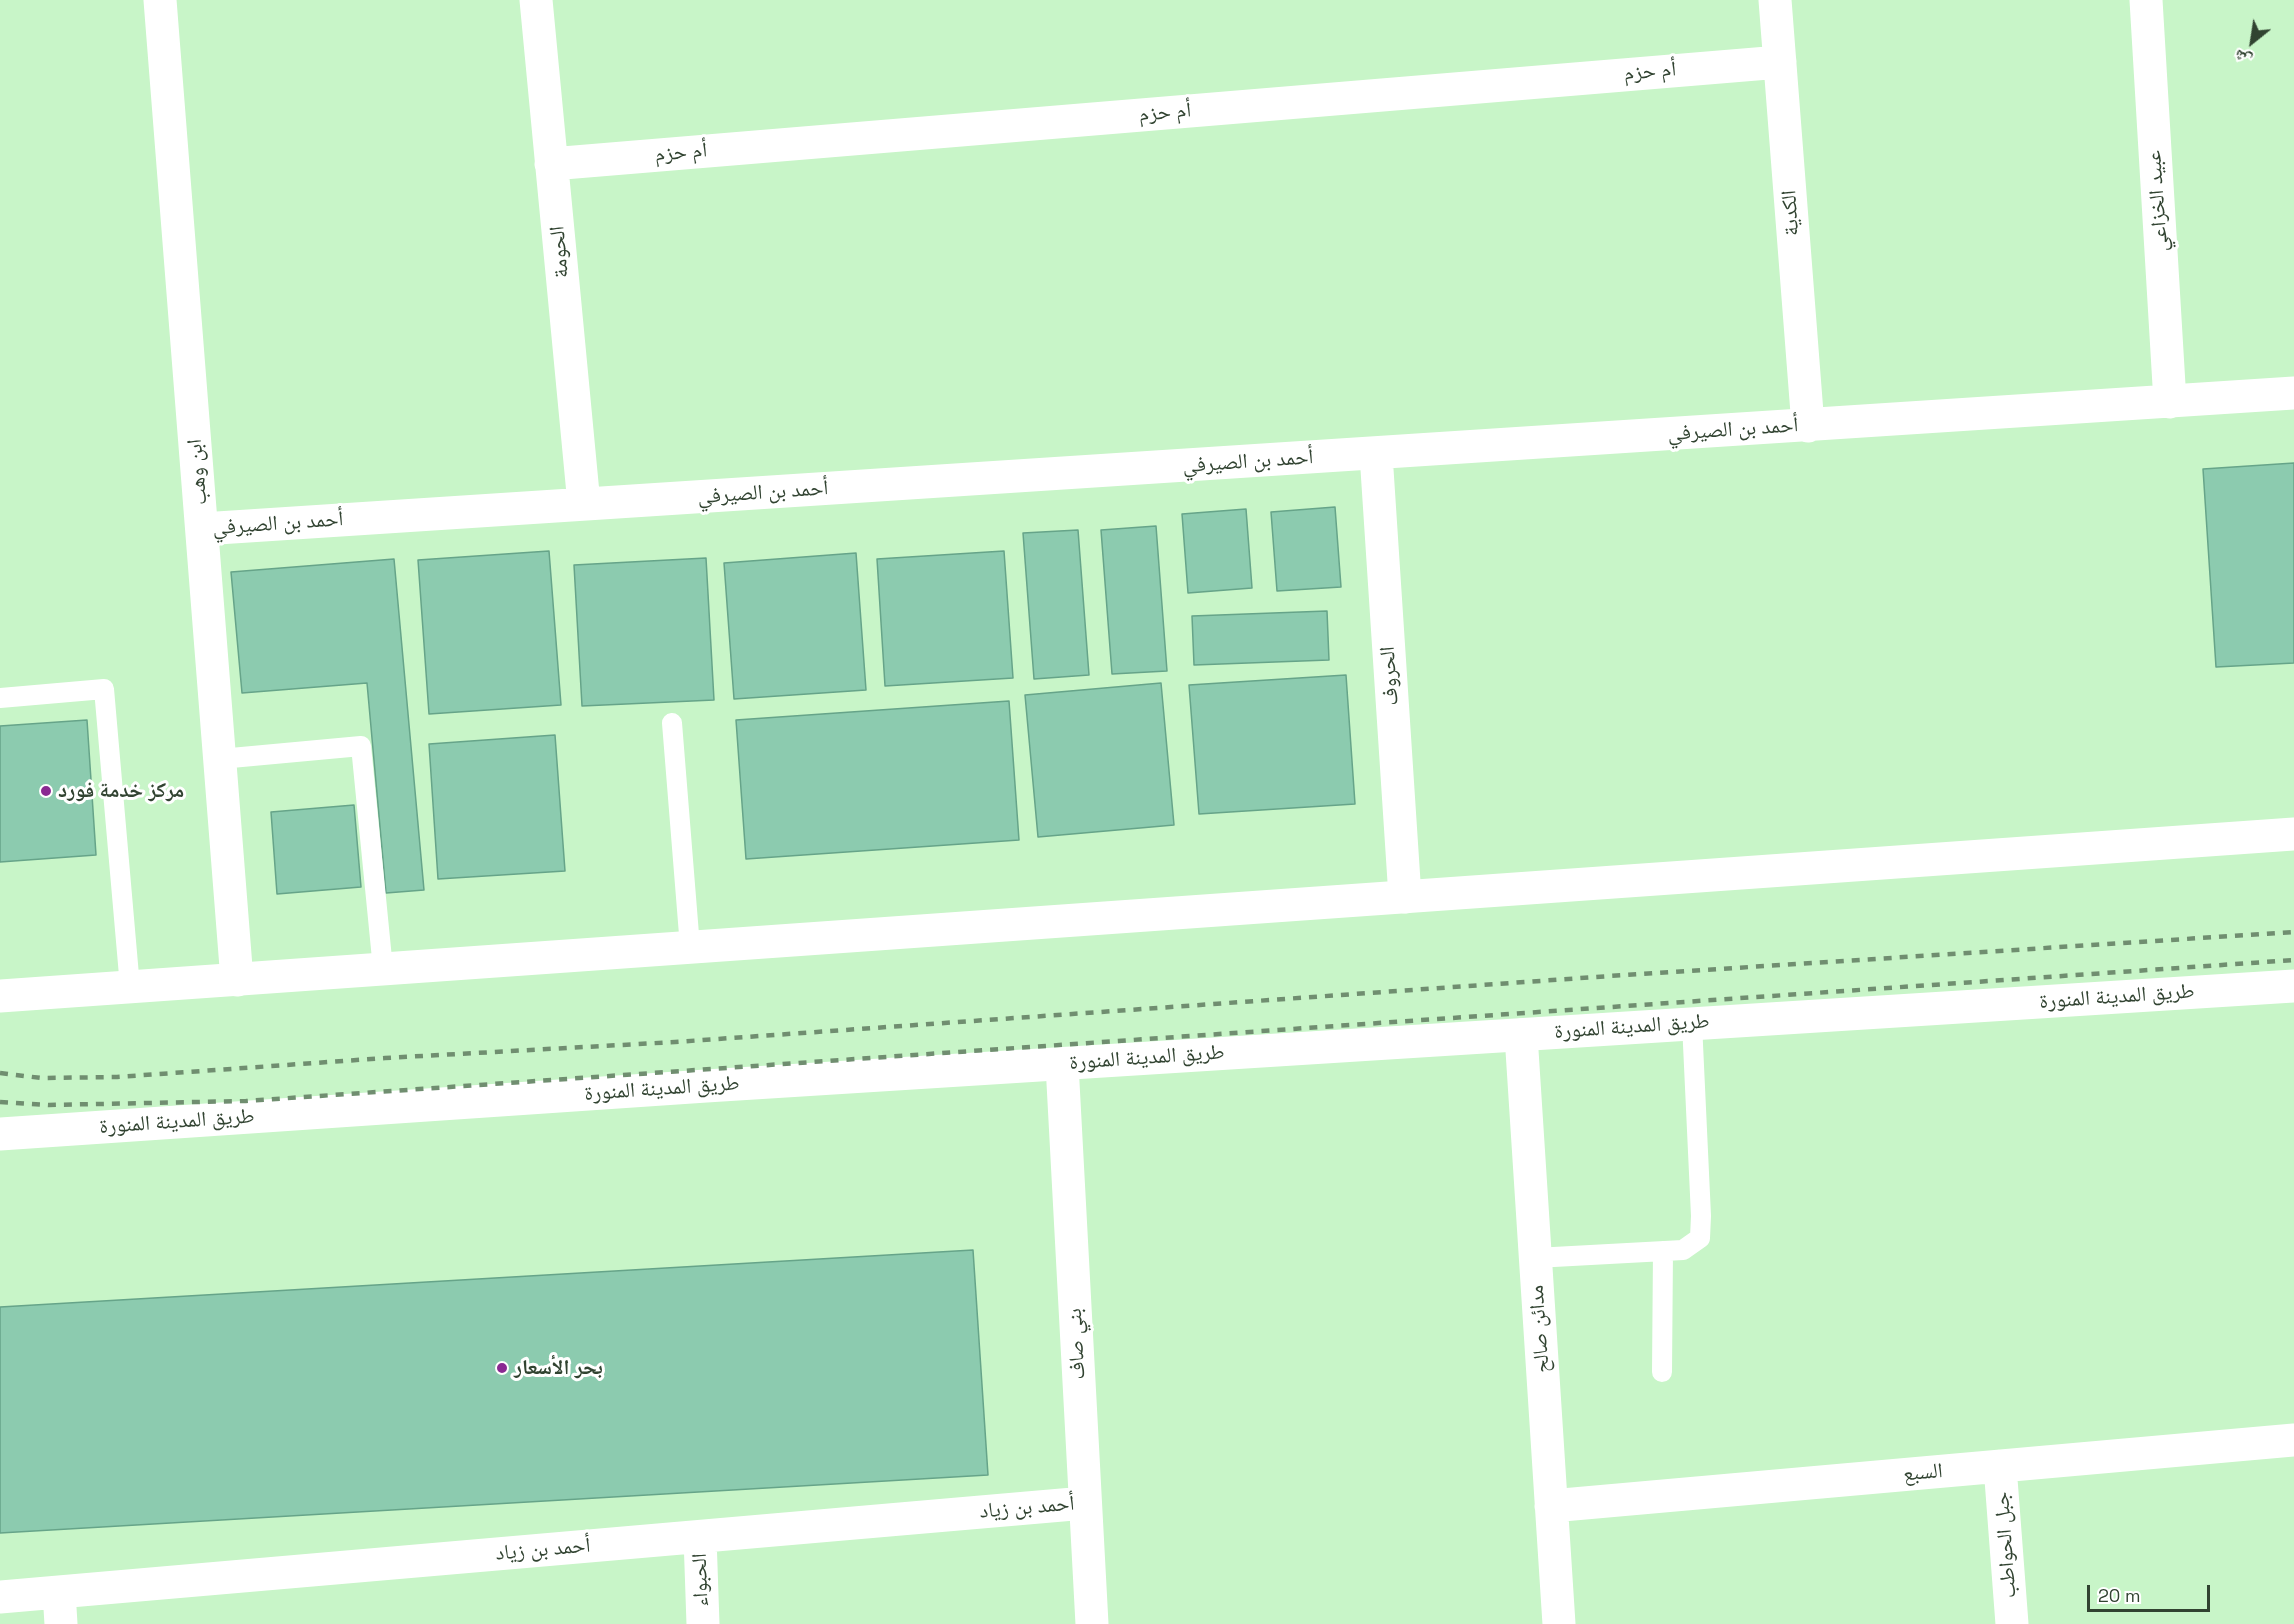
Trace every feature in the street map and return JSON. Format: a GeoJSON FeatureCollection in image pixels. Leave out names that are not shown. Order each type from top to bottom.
{"type":"FeatureCollection","features":[{"type":"Feature","properties":{"kind":"street","name":"ابن وهب"},"geometry":{"type":"LineString","coordinates":[[160,0],[237,980]]}},
{"type":"Feature","properties":{"kind":"street","name":"الحومة"},"geometry":{"type":"LineString","coordinates":[[536,0],[584,504]]}},
{"type":"Feature","properties":{"kind":"street","name":"الكدية"},"geometry":{"type":"LineString","coordinates":[[1775,0],[1808,426]]}},
{"type":"Feature","properties":{"kind":"street","name":"عبيد الخزاعي"},"geometry":{"type":"LineString","coordinates":[[2146,0],[2170,402]]}},
{"type":"Feature","properties":{"kind":"street","name":"أم حزم"},"geometry":{"type":"LineString","coordinates":[[551,164],[1779,62]]}},
{"type":"Feature","properties":{"kind":"street","name":"أحمد بن الصيرفي"},"geometry":{"type":"LineString","coordinates":[[202,529],[2294,393]]}},
{"type":"Feature","properties":{"kind":"street","name":"الحروف"},"geometry":{"type":"LineString","coordinates":[[1376,454],[1404,897]]}},
{"type":"Feature","properties":{"kind":"street"},"geometry":{"type":"LineString","coordinates":[[0,996],[2289,837]]}},
{"type":"Feature","properties":{"kind":"street","name":"طريق المدينة المنورة"},"geometry":{"type":"LineString","coordinates":[[0,1134],[1692,1023],[2294,986]]}},
{"type":"Feature","properties":{"kind":"street","name":"مدائن صالح"},"geometry":{"type":"LineString","coordinates":[[1521,1035],[1559,1624]]}},
{"type":"Feature","properties":{"kind":"street","name":"بني صاف"},"geometry":{"type":"LineString","coordinates":[[1062,1064],[1092,1624]]}},
{"type":"Feature","properties":{"kind":"street","name":"السبع"},"geometry":{"type":"LineString","coordinates":[[1551,1506],[2294,1440]]}},
{"type":"Feature","properties":{"kind":"street","name":"جبل الحواطب"},"geometry":{"type":"LineString","coordinates":[[2000,1466],[2012,1624]]}},
{"type":"Feature","properties":{"kind":"street","name":"أحمد بن زياد"},"geometry":{"type":"LineString","coordinates":[[0,1597],[1085,1503]]}},
{"type":"Feature","properties":{"kind":"street","name":"الحبواء"},"geometry":{"type":"LineString","coordinates":[[700,1537],[703,1624]]}},
{"type":"Feature","properties":{"kind":"street"},"geometry":{"type":"LineString","coordinates":[[59,1592],[61,1624]]}},
{"type":"Feature","properties":{"kind":"lane"},"geometry":{"type":"LineString","coordinates":[[0,698],[104,689],[130,987]]}},
{"type":"Feature","properties":{"kind":"lane"},"geometry":{"type":"LineString","coordinates":[[672,723],[690,948]]}},
{"type":"Feature","properties":{"kind":"lane"},"geometry":{"type":"LineString","coordinates":[[220,759],[361,747],[383,969]]}},
{"type":"Feature","properties":{"kind":"lane"},"geometry":{"type":"LineString","coordinates":[[1535,1258],[1683,1250],[1700,1238],[1701,1216],[1692,1023]]}},
{"type":"Feature","properties":{"kind":"lane"},"geometry":{"type":"LineString","coordinates":[[1662,1251],[1662,1372]]}},
{"type":"Feature","properties":{"kind":"building"},"geometry":{"type":"Polygon","coordinates":[[[2294,463],[2294,663],[2216,667],[2203,469],[2294,463]]]}},
{"type":"Feature","properties":{"kind":"building"},"geometry":{"type":"Polygon","coordinates":[[[1335,507],[1341,587],[1277,591],[1271,512],[1335,507]]]}},
{"type":"Feature","properties":{"kind":"building"},"geometry":{"type":"Polygon","coordinates":[[[1246,509],[1252,588],[1188,593],[1182,514],[1246,509]]]}},
{"type":"Feature","properties":{"kind":"building"},"geometry":{"type":"Polygon","coordinates":[[[1156,526],[1167,671],[1112,674],[1101,530],[1156,526]]]}},
{"type":"Feature","properties":{"kind":"building"},"geometry":{"type":"Polygon","coordinates":[[[1078,530],[1089,675],[1034,679],[1023,533],[1078,530]]]}},
{"type":"Feature","properties":{"kind":"building"},"geometry":{"type":"Polygon","coordinates":[[[549,551],[561,705],[429,714],[418,560],[549,551]]]}},
{"type":"Feature","properties":{"kind":"building"},"geometry":{"type":"Polygon","coordinates":[[[1004,551],[1013,678],[885,686],[877,559],[1004,551]]]}},
{"type":"Feature","properties":{"kind":"building"},"geometry":{"type":"Polygon","coordinates":[[[856,553],[866,690],[734,699],[724,563],[856,553]]]}},
{"type":"Feature","properties":{"kind":"building"},"geometry":{"type":"Polygon","coordinates":[[[706,558],[714,700],[582,706],[574,565],[706,558]]]}},
{"type":"Feature","properties":{"kind":"building"},"geometry":{"type":"Polygon","coordinates":[[[394,559],[424,890],[386,893],[367,683],[242,693],[231,572],[394,559]]]}},
{"type":"Feature","properties":{"kind":"building"},"geometry":{"type":"Polygon","coordinates":[[[1327,611],[1329,660],[1194,665],[1192,616],[1327,611]]]}},
{"type":"Feature","properties":{"kind":"building"},"geometry":{"type":"Polygon","coordinates":[[[1346,675],[1355,804],[1199,814],[1189,685],[1346,675]]]}},
{"type":"Feature","properties":{"kind":"building"},"geometry":{"type":"Polygon","coordinates":[[[1161,683],[1174,825],[1038,837],[1025,695],[1161,683]]]}},
{"type":"Feature","properties":{"kind":"building"},"geometry":{"type":"Polygon","coordinates":[[[1009,701],[1019,840],[746,859],[736,720],[1009,701]]]}},
{"type":"Feature","properties":{"kind":"building","name":"مركز خدمة فورد"},"geometry":{"type":"Polygon","coordinates":[[[87,720],[96,855],[0,862],[0,726],[87,720]]]}},
{"type":"Feature","properties":{"kind":"building"},"geometry":{"type":"Polygon","coordinates":[[[555,735],[565,871],[438,879],[429,744],[555,735]]]}},
{"type":"Feature","properties":{"kind":"building"},"geometry":{"type":"Polygon","coordinates":[[[354,805],[361,887],[277,894],[271,812],[354,805]]]}},
{"type":"Feature","properties":{"kind":"building"},"geometry":{"type":"Polygon","coordinates":[[[973,1250],[988,1475],[0,1533],[0,1307],[973,1250]]]}},
{"type":"Feature","properties":{"kind":"railway"},"geometry":{"type":"LineString","coordinates":[[0,1073],[41,1078],[117,1077],[385,1058],[675,1042],[1610,976],[2294,932]]}},
{"type":"Feature","properties":{"kind":"railway"},"geometry":{"type":"LineString","coordinates":[[0,1102],[49,1105],[246,1101],[2294,960]]}},
{"type":"Feature","properties":{"kind":"place","name":"مركز خدمة فورد"},"geometry":{"type":"Point","coordinates":[46,791]}},
{"type":"Feature","properties":{"kind":"place","name":"بحر الأسعار"},"geometry":{"type":"Point","coordinates":[502,1368]}}]}
